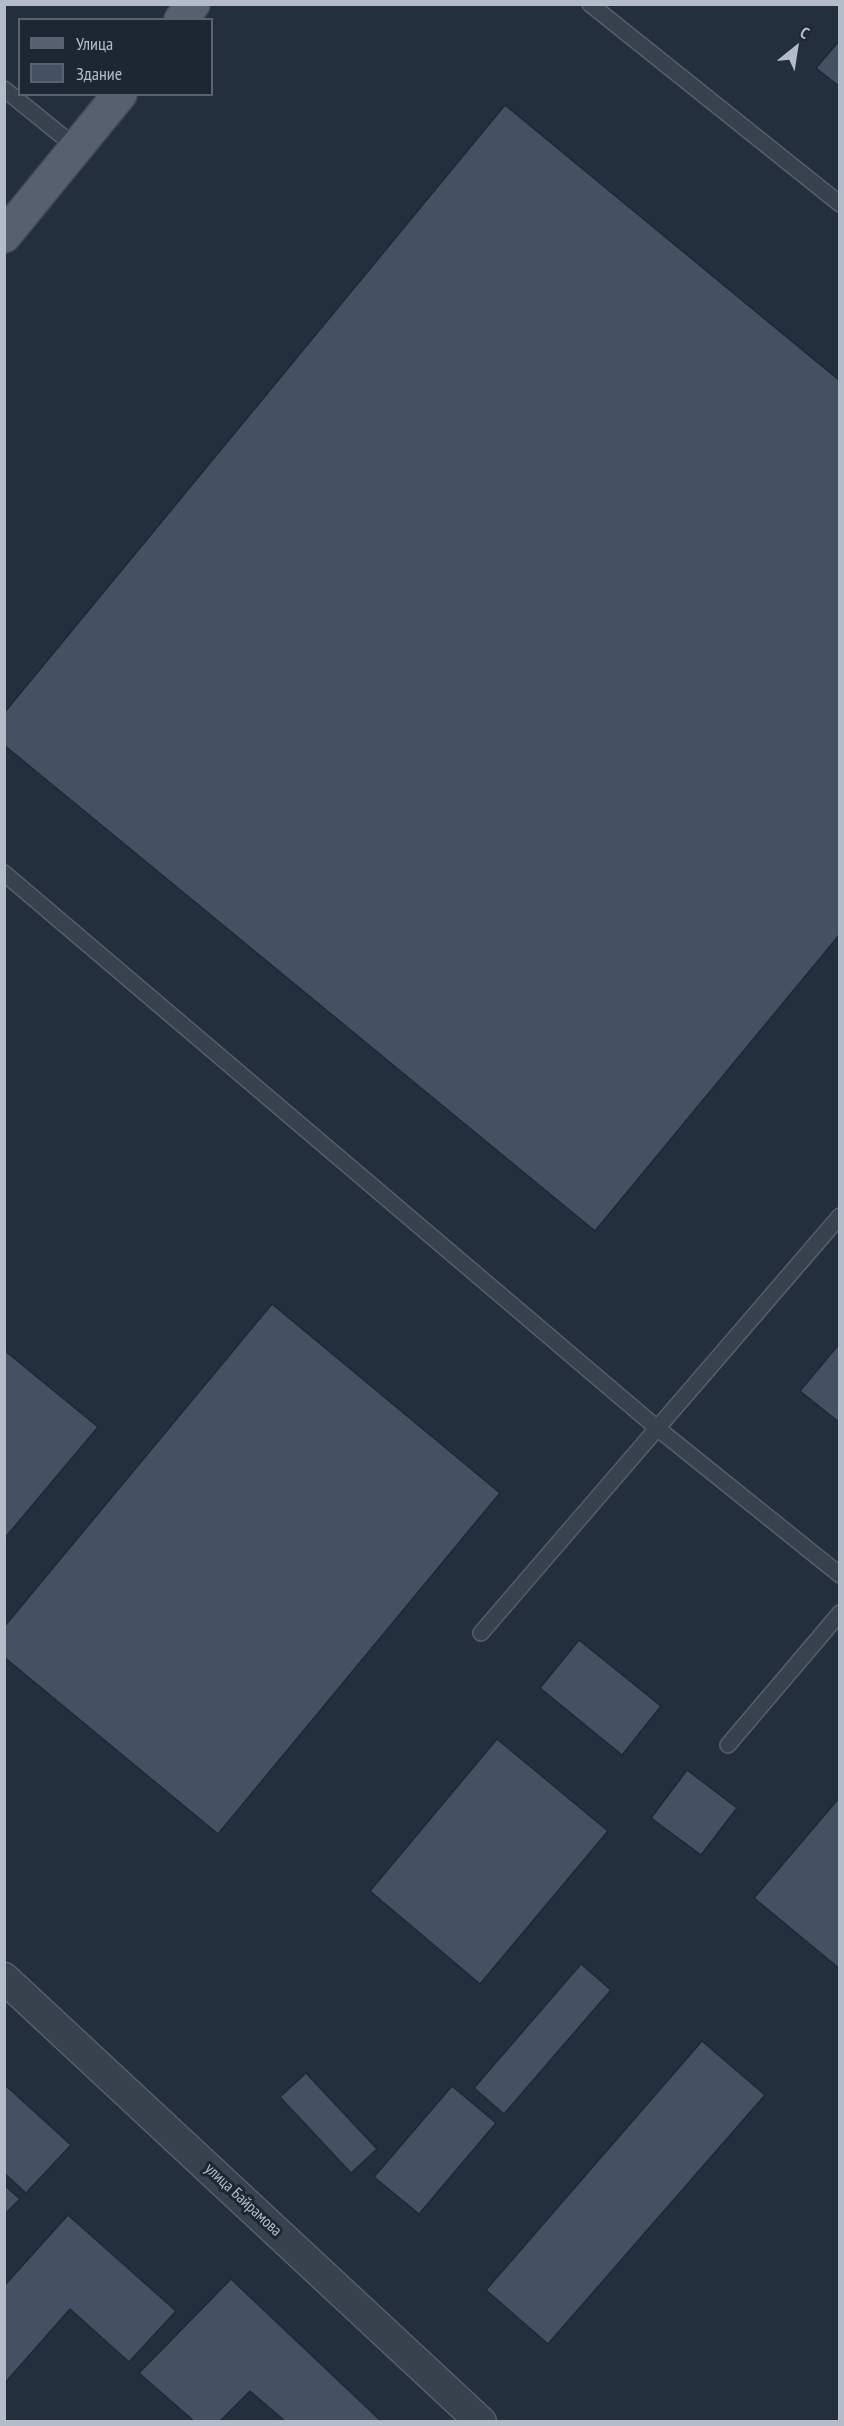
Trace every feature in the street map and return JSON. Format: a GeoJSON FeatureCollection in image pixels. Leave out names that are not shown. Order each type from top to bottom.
{"type":"FeatureCollection","features":[{"type":"Feature","properties":{"kind":"main road"},"geometry":{"type":"LineString","coordinates":[[182,18],[193,4]]}},
{"type":"Feature","properties":{"kind":"main road"},"geometry":{"type":"LineString","coordinates":[[4,236],[118,96]]}},
{"type":"Feature","properties":{"kind":"street","name":"улица Байрамова"},"geometry":{"type":"LineString","coordinates":[[4,1978],[481,2421]]}},
{"type":"Feature","properties":{"kind":"lane"},"geometry":{"type":"LineString","coordinates":[[590,4],[840,204]]}},
{"type":"Feature","properties":{"kind":"lane"},"geometry":{"type":"LineString","coordinates":[[4,89],[77,148]]}},
{"type":"Feature","properties":{"kind":"lane"},"geometry":{"type":"LineString","coordinates":[[4,873],[657,1428],[840,1575]]}},
{"type":"Feature","properties":{"kind":"lane"},"geometry":{"type":"LineString","coordinates":[[481,1633],[840,1216]]}},
{"type":"Feature","properties":{"kind":"lane"},"geometry":{"type":"LineString","coordinates":[[728,1745],[840,1613]]}},
{"type":"Feature","properties":{"kind":"building"},"geometry":{"type":"Polygon","coordinates":[[[840,40],[840,87],[816,68],[840,40]]]}},
{"type":"Feature","properties":{"kind":"building"},"geometry":{"type":"Polygon","coordinates":[[[505,105],[840,381],[840,934],[595,1231],[4,745],[4,713],[505,105]]]}},
{"type":"Feature","properties":{"kind":"building"},"geometry":{"type":"Polygon","coordinates":[[[272,1304],[500,1493],[218,1834],[4,1657],[4,1627],[272,1304]]]}},
{"type":"Feature","properties":{"kind":"building"},"geometry":{"type":"Polygon","coordinates":[[[840,1343],[840,1423],[800,1391],[840,1343]]]}},
{"type":"Feature","properties":{"kind":"building"},"geometry":{"type":"Polygon","coordinates":[[[4,1350],[98,1427],[4,1539],[4,1350]]]}},
{"type":"Feature","properties":{"kind":"building"},"geometry":{"type":"Polygon","coordinates":[[[579,1640],[661,1706],[622,1755],[540,1688],[579,1640]]]}},
{"type":"Feature","properties":{"kind":"building"},"geometry":{"type":"Polygon","coordinates":[[[497,1739],[608,1831],[480,1984],[370,1891],[497,1739]]]}},
{"type":"Feature","properties":{"kind":"building"},"geometry":{"type":"Polygon","coordinates":[[[687,1770],[737,1808],[701,1855],[651,1818],[687,1770]]]}},
{"type":"Feature","properties":{"kind":"building"},"geometry":{"type":"Polygon","coordinates":[[[840,1797],[840,1969],[754,1898],[840,1797]]]}},
{"type":"Feature","properties":{"kind":"building"},"geometry":{"type":"Polygon","coordinates":[[[581,1964],[611,1990],[504,2114],[474,2088],[581,1964]]]}},
{"type":"Feature","properties":{"kind":"building"},"geometry":{"type":"Polygon","coordinates":[[[702,2041],[765,2095],[548,2344],[486,2290],[702,2041]]]}},
{"type":"Feature","properties":{"kind":"building"},"geometry":{"type":"Polygon","coordinates":[[[306,2073],[377,2149],[351,2173],[280,2097],[306,2073]]]}},
{"type":"Feature","properties":{"kind":"building"},"geometry":{"type":"Polygon","coordinates":[[[4,2084],[71,2145],[26,2193],[4,2173],[4,2084]]]}},
{"type":"Feature","properties":{"kind":"building"},"geometry":{"type":"Polygon","coordinates":[[[452,2086],[496,2123],[419,2214],[374,2177],[452,2086]]]}},
{"type":"Feature","properties":{"kind":"building"},"geometry":{"type":"Polygon","coordinates":[[[4,2185],[20,2199],[4,2215],[4,2185]]]}},
{"type":"Feature","properties":{"kind":"building"},"geometry":{"type":"Polygon","coordinates":[[[68,2215],[176,2311],[129,2362],[70,2309],[4,2384],[4,2286],[68,2215]]]}},
{"type":"Feature","properties":{"kind":"building"},"geometry":{"type":"Polygon","coordinates":[[[231,2279],[382,2422],[286,2422],[250,2391],[219,2422],[195,2422],[139,2373],[231,2279]]]}}]}
